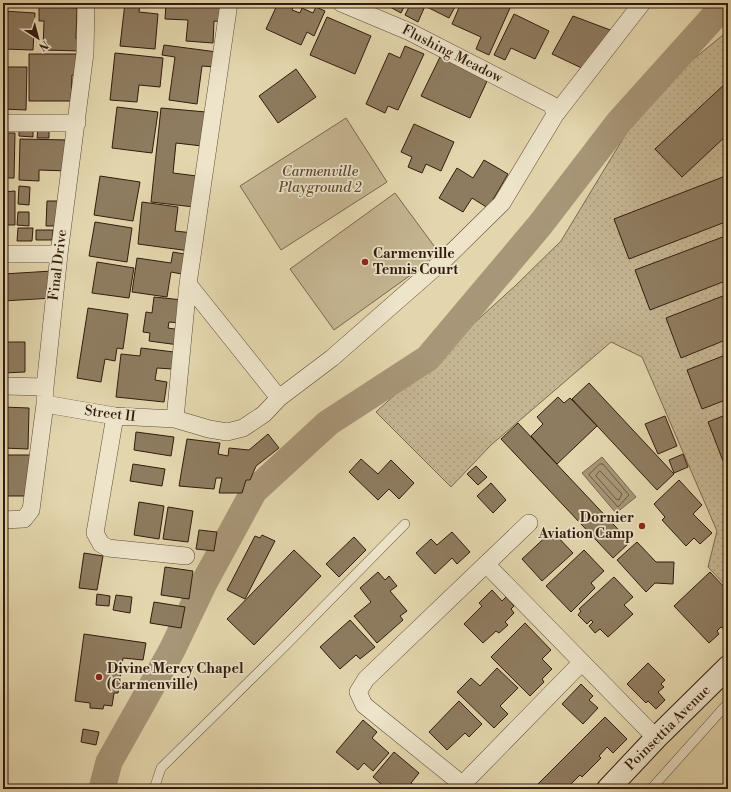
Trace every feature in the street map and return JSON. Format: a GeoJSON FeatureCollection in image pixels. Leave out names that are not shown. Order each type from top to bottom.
{"type":"FeatureCollection","features":[{"type":"Feature","properties":{"kind":"main road","name":"Poinsettia Avenue"},"geometry":{"type":"LineString","coordinates":[[608,789],[656,738],[726,672]]}},
{"type":"Feature","properties":{"kind":"street","name":"Final Drive"},"geometry":{"type":"LineString","coordinates":[[10,520],[24,519],[32,510],[45,404],[45,387],[59,254],[85,53],[86,3]]}},
{"type":"Feature","properties":{"kind":"street"},"geometry":{"type":"LineString","coordinates":[[175,419],[188,284],[229,3]]}},
{"type":"Feature","properties":{"kind":"street","name":"Flushing Meadow"},"geometry":{"type":"LineString","coordinates":[[340,3],[410,32],[552,105],[555,115]]}},
{"type":"Feature","properties":{"kind":"street","name":"Street II"},"geometry":{"type":"LineString","coordinates":[[45,404],[115,416],[175,419],[208,430],[227,432],[243,428],[259,417],[279,398],[332,358],[446,258],[502,203],[555,115],[642,3]]}},
{"type":"Feature","properties":{"kind":"street"},"geometry":{"type":"LineString","coordinates":[[3,123],[76,124]]}},
{"type":"Feature","properties":{"kind":"street"},"geometry":{"type":"LineString","coordinates":[[3,254],[59,254]]}},
{"type":"Feature","properties":{"kind":"street"},"geometry":{"type":"LineString","coordinates":[[188,284],[279,398]]}},
{"type":"Feature","properties":{"kind":"street"},"geometry":{"type":"LineString","coordinates":[[3,386],[45,387]]}},
{"type":"Feature","properties":{"kind":"street"},"geometry":{"type":"LineString","coordinates":[[115,416],[95,533],[101,544],[108,548],[186,556]]}},
{"type":"Feature","properties":{"kind":"street"},"geometry":{"type":"LineString","coordinates":[[529,523],[366,679],[358,692],[364,705],[460,787],[581,662]]}},
{"type":"Feature","properties":{"kind":"street"},"geometry":{"type":"LineString","coordinates":[[486,564],[656,738]]}},
{"type":"Feature","properties":{"kind":"lane"},"geometry":{"type":"LineString","coordinates":[[154,789],[161,768],[285,646],[405,524]]}},
{"type":"Feature","properties":{"kind":"lane"},"geometry":{"type":"LineString","coordinates":[[651,789],[728,703]]}},
{"type":"Feature","properties":{"kind":"green space"},"geometry":{"type":"Polygon","coordinates":[[[728,31],[728,588],[708,567],[717,531],[642,357],[611,342],[491,445],[451,487],[376,412],[515,286],[561,241],[627,132],[691,61],[728,31]]]}},
{"type":"Feature","properties":{"kind":"green space","name":"Carmenville Playground 2"},"geometry":{"type":"Polygon","coordinates":[[[346,118],[387,182],[281,250],[240,186],[346,118]]]}},
{"type":"Feature","properties":{"kind":"green space","name":"Carmenville Tennis Court"},"geometry":{"type":"Polygon","coordinates":[[[395,193],[440,254],[334,330],[290,269],[395,193]]]}},
{"type":"Feature","properties":{"kind":"water"},"geometry":{"type":"Polygon","coordinates":[[[602,457],[636,497],[616,513],[582,473],[602,457]]]}},
{"type":"Feature","properties":{"kind":"building"},"geometry":{"type":"Polygon","coordinates":[[[125,3],[140,4],[139,12],[158,14],[155,49],[120,46],[125,3]]]}},
{"type":"Feature","properties":{"kind":"building"},"geometry":{"type":"Polygon","coordinates":[[[166,3],[225,3],[223,22],[214,21],[213,43],[186,41],[188,20],[165,19],[166,3]]]}},
{"type":"Feature","properties":{"kind":"building"},"geometry":{"type":"Polygon","coordinates":[[[278,3],[295,3],[292,10],[300,13],[302,8],[313,13],[316,7],[325,11],[314,36],[307,32],[301,45],[266,29],[278,3]]]}},
{"type":"Feature","properties":{"kind":"building"},"geometry":{"type":"Polygon","coordinates":[[[392,3],[406,3],[401,13],[390,7],[392,3]]]}},
{"type":"Feature","properties":{"kind":"building"},"geometry":{"type":"Polygon","coordinates":[[[411,3],[457,3],[449,18],[425,6],[418,22],[405,15],[411,3]]]}},
{"type":"Feature","properties":{"kind":"building"},"geometry":{"type":"Polygon","coordinates":[[[461,3],[499,3],[510,8],[489,55],[476,49],[481,37],[452,24],[461,3]]]}},
{"type":"Feature","properties":{"kind":"building"},"geometry":{"type":"Polygon","coordinates":[[[39,6],[77,8],[76,39],[81,39],[81,51],[43,50],[44,21],[39,21],[39,6]]]}},
{"type":"Feature","properties":{"kind":"building"},"geometry":{"type":"Polygon","coordinates":[[[3,11],[35,13],[33,50],[3,49],[3,11]]]}},
{"type":"Feature","properties":{"kind":"building"},"geometry":{"type":"Polygon","coordinates":[[[514,14],[549,31],[535,59],[511,48],[505,60],[494,55],[514,14]]]}},
{"type":"Feature","properties":{"kind":"building"},"geometry":{"type":"Polygon","coordinates":[[[573,16],[613,31],[588,71],[552,54],[573,16]]]}},
{"type":"Feature","properties":{"kind":"building"},"geometry":{"type":"Polygon","coordinates":[[[327,17],[371,36],[355,74],[310,55],[327,17]]]}},
{"type":"Feature","properties":{"kind":"building"},"geometry":{"type":"Polygon","coordinates":[[[164,45],[217,52],[215,67],[202,66],[197,104],[169,100],[175,57],[162,55],[164,45]]]}},
{"type":"Feature","properties":{"kind":"building"},"geometry":{"type":"Polygon","coordinates":[[[405,46],[424,54],[398,110],[388,106],[385,113],[366,104],[389,53],[400,58],[405,46]]]}},
{"type":"Feature","properties":{"kind":"building"},"geometry":{"type":"Polygon","coordinates":[[[115,53],[163,58],[160,87],[139,85],[137,102],[110,100],[115,53]]]}},
{"type":"Feature","properties":{"kind":"building"},"geometry":{"type":"Polygon","coordinates":[[[29,54],[78,54],[78,75],[72,75],[71,101],[29,101],[29,54]]]}},
{"type":"Feature","properties":{"kind":"building"},"geometry":{"type":"Polygon","coordinates":[[[440,57],[488,79],[470,118],[421,96],[440,57]]]}},
{"type":"Feature","properties":{"kind":"building"},"geometry":{"type":"Polygon","coordinates":[[[3,67],[27,67],[26,110],[3,109],[3,67]]]}},
{"type":"Feature","properties":{"kind":"building"},"geometry":{"type":"Polygon","coordinates":[[[296,69],[316,97],[278,123],[259,96],[296,69]]]}},
{"type":"Feature","properties":{"kind":"building"},"geometry":{"type":"Polygon","coordinates":[[[728,81],[728,134],[682,177],[655,149],[728,81]]]}},
{"type":"Feature","properties":{"kind":"building"},"geometry":{"type":"Polygon","coordinates":[[[117,107],[158,112],[152,153],[112,148],[117,107]]]}},
{"type":"Feature","properties":{"kind":"building"},"geometry":{"type":"Polygon","coordinates":[[[161,108],[206,112],[202,146],[176,143],[173,173],[197,176],[194,207],[151,202],[161,108]]]}},
{"type":"Feature","properties":{"kind":"building"},"geometry":{"type":"Polygon","coordinates":[[[414,124],[454,142],[441,171],[426,164],[422,173],[408,167],[412,157],[401,152],[414,124]]]}},
{"type":"Feature","properties":{"kind":"building"},"geometry":{"type":"Polygon","coordinates":[[[19,129],[33,129],[33,137],[19,136],[19,129]]]}},
{"type":"Feature","properties":{"kind":"building"},"geometry":{"type":"Polygon","coordinates":[[[38,129],[49,129],[49,138],[37,138],[38,129]]]}},
{"type":"Feature","properties":{"kind":"building"},"geometry":{"type":"Polygon","coordinates":[[[3,133],[15,133],[14,178],[3,178],[3,133]]]}},
{"type":"Feature","properties":{"kind":"building"},"geometry":{"type":"Polygon","coordinates":[[[20,139],[69,140],[68,171],[39,170],[39,181],[19,180],[20,139]]]}},
{"type":"Feature","properties":{"kind":"building"},"geometry":{"type":"Polygon","coordinates":[[[484,160],[508,174],[488,208],[472,198],[463,212],[439,198],[457,168],[473,178],[484,160]]]}},
{"type":"Feature","properties":{"kind":"building"},"geometry":{"type":"Polygon","coordinates":[[[728,175],[728,221],[629,259],[614,219],[728,175]]]}},
{"type":"Feature","properties":{"kind":"building"},"geometry":{"type":"Polygon","coordinates":[[[100,176],[140,182],[133,221],[94,215],[100,176]]]}},
{"type":"Feature","properties":{"kind":"building"},"geometry":{"type":"Polygon","coordinates":[[[19,186],[30,187],[29,205],[18,204],[19,186]]]}},
{"type":"Feature","properties":{"kind":"building"},"geometry":{"type":"Polygon","coordinates":[[[15,191],[15,225],[3,225],[3,192],[15,191]]]}},
{"type":"Feature","properties":{"kind":"building"},"geometry":{"type":"Polygon","coordinates":[[[47,201],[60,201],[59,226],[46,226],[47,201]]]}},
{"type":"Feature","properties":{"kind":"building"},"geometry":{"type":"Polygon","coordinates":[[[142,202],[178,207],[175,231],[193,233],[190,251],[138,244],[142,202]]]}},
{"type":"Feature","properties":{"kind":"building"},"geometry":{"type":"Polygon","coordinates":[[[18,212],[29,212],[29,226],[17,225],[18,212]]]}},
{"type":"Feature","properties":{"kind":"building"},"geometry":{"type":"Polygon","coordinates":[[[95,222],[132,228],[127,262],[89,256],[95,222]]]}},
{"type":"Feature","properties":{"kind":"building"},"geometry":{"type":"Polygon","coordinates":[[[18,228],[33,228],[32,241],[17,241],[18,228]]]}},
{"type":"Feature","properties":{"kind":"building"},"geometry":{"type":"Polygon","coordinates":[[[36,230],[53,230],[52,240],[36,240],[36,230]]]}},
{"type":"Feature","properties":{"kind":"building"},"geometry":{"type":"Polygon","coordinates":[[[728,235],[728,280],[650,310],[635,270],[728,235]]]}},
{"type":"Feature","properties":{"kind":"building"},"geometry":{"type":"Polygon","coordinates":[[[173,252],[190,255],[187,275],[171,272],[167,297],[132,292],[137,258],[171,263],[173,252]]]}},
{"type":"Feature","properties":{"kind":"building"},"geometry":{"type":"Polygon","coordinates":[[[97,262],[134,268],[129,298],[92,293],[97,262]]]}},
{"type":"Feature","properties":{"kind":"building"},"geometry":{"type":"Polygon","coordinates":[[[52,271],[53,298],[3,301],[3,274],[52,271]]]}},
{"type":"Feature","properties":{"kind":"building"},"geometry":{"type":"Polygon","coordinates":[[[728,294],[728,339],[681,358],[666,318],[728,294]]]}},
{"type":"Feature","properties":{"kind":"building"},"geometry":{"type":"Polygon","coordinates":[[[154,297],[183,300],[180,323],[169,322],[168,328],[181,330],[179,345],[149,341],[150,333],[143,332],[146,312],[152,313],[154,297]]]}},
{"type":"Feature","properties":{"kind":"building"},"geometry":{"type":"Polygon","coordinates":[[[88,308],[128,314],[123,349],[117,348],[115,361],[105,359],[101,382],[77,378],[88,308]]]}},
{"type":"Feature","properties":{"kind":"building"},"geometry":{"type":"Polygon","coordinates":[[[3,342],[25,342],[25,372],[3,373],[3,342]]]}},
{"type":"Feature","properties":{"kind":"building"},"geometry":{"type":"Polygon","coordinates":[[[141,348],[174,352],[172,369],[157,368],[155,380],[167,382],[164,402],[116,397],[121,354],[140,356],[141,348]]]}},
{"type":"Feature","properties":{"kind":"building"},"geometry":{"type":"Polygon","coordinates":[[[728,354],[728,399],[702,409],[687,370],[728,354]]]}},
{"type":"Feature","properties":{"kind":"building"},"geometry":{"type":"Polygon","coordinates":[[[589,383],[674,474],[657,490],[572,399],[589,383]]]}},
{"type":"Feature","properties":{"kind":"building"},"geometry":{"type":"Polygon","coordinates":[[[558,397],[564,403],[570,398],[597,426],[557,464],[531,436],[543,424],[537,417],[558,397]]]}},
{"type":"Feature","properties":{"kind":"building"},"geometry":{"type":"Polygon","coordinates":[[[3,407],[29,408],[28,449],[3,448],[3,407]]]}},
{"type":"Feature","properties":{"kind":"building"},"geometry":{"type":"Polygon","coordinates":[[[728,414],[728,460],[723,461],[708,422],[728,414]]]}},
{"type":"Feature","properties":{"kind":"building"},"geometry":{"type":"Polygon","coordinates":[[[665,416],[677,446],[658,454],[645,424],[665,416]]]}},
{"type":"Feature","properties":{"kind":"building"},"geometry":{"type":"Polygon","coordinates":[[[518,423],[630,542],[613,558],[501,439],[518,423]]]}},
{"type":"Feature","properties":{"kind":"building"},"geometry":{"type":"Polygon","coordinates":[[[136,432],[174,437],[171,456],[134,450],[136,432]]]}},
{"type":"Feature","properties":{"kind":"building"},"geometry":{"type":"Polygon","coordinates":[[[268,434],[279,448],[256,466],[250,480],[246,480],[242,493],[219,493],[222,478],[216,478],[214,489],[179,486],[187,439],[220,443],[218,454],[228,456],[229,448],[249,450],[268,434]]]}},
{"type":"Feature","properties":{"kind":"building"},"geometry":{"type":"Polygon","coordinates":[[[683,454],[688,467],[674,473],[669,460],[683,454]]]}},
{"type":"Feature","properties":{"kind":"building"},"geometry":{"type":"Polygon","coordinates":[[[3,455],[33,455],[32,496],[3,496],[3,455]]]}},
{"type":"Feature","properties":{"kind":"building"},"geometry":{"type":"Polygon","coordinates":[[[361,459],[378,474],[391,460],[414,483],[399,499],[389,489],[378,500],[349,472],[361,459]]]}},
{"type":"Feature","properties":{"kind":"building"},"geometry":{"type":"Polygon","coordinates":[[[133,464],[165,469],[162,486],[130,481],[133,464]]]}},
{"type":"Feature","properties":{"kind":"building"},"geometry":{"type":"Polygon","coordinates":[[[476,466],[487,477],[478,485],[467,474],[476,466]]]}},
{"type":"Feature","properties":{"kind":"building"},"geometry":{"type":"Polygon","coordinates":[[[679,480],[702,505],[693,514],[712,533],[700,544],[694,538],[686,546],[662,520],[665,517],[654,504],[679,480]]]}},
{"type":"Feature","properties":{"kind":"building"},"geometry":{"type":"Polygon","coordinates":[[[491,483],[506,500],[493,513],[477,496],[491,483]]]}},
{"type":"Feature","properties":{"kind":"building"},"geometry":{"type":"Polygon","coordinates":[[[139,502],[164,506],[159,539],[134,535],[139,502]]]}},
{"type":"Feature","properties":{"kind":"building"},"geometry":{"type":"Polygon","coordinates":[[[168,507],[193,511],[188,542],[163,539],[168,507]]]}},
{"type":"Feature","properties":{"kind":"building"},"geometry":{"type":"Polygon","coordinates":[[[199,530],[217,532],[214,551],[196,549],[199,530]]]}},
{"type":"Feature","properties":{"kind":"building"},"geometry":{"type":"Polygon","coordinates":[[[552,531],[573,553],[542,581],[522,559],[552,531]]]}},
{"type":"Feature","properties":{"kind":"building"},"geometry":{"type":"Polygon","coordinates":[[[452,532],[470,552],[457,564],[452,558],[435,574],[416,553],[431,539],[437,545],[452,532]]]}},
{"type":"Feature","properties":{"kind":"building"},"geometry":{"type":"Polygon","coordinates":[[[262,535],[275,541],[245,599],[227,590],[255,536],[260,538],[262,535]]]}},
{"type":"Feature","properties":{"kind":"building"},"geometry":{"type":"Polygon","coordinates":[[[354,537],[366,550],[339,577],[326,564],[354,537]]]}},
{"type":"Feature","properties":{"kind":"building"},"geometry":{"type":"Polygon","coordinates":[[[637,542],[656,562],[674,562],[673,584],[655,583],[646,592],[617,560],[637,542]]]}},
{"type":"Feature","properties":{"kind":"building"},"geometry":{"type":"Polygon","coordinates":[[[294,550],[321,576],[254,645],[227,619],[294,550]]]}},
{"type":"Feature","properties":{"kind":"building"},"geometry":{"type":"Polygon","coordinates":[[[584,550],[604,571],[591,583],[595,588],[571,612],[546,586],[584,550]]]}},
{"type":"Feature","properties":{"kind":"building"},"geometry":{"type":"Polygon","coordinates":[[[84,553],[103,556],[97,590],[79,588],[84,553]]]}},
{"type":"Feature","properties":{"kind":"building"},"geometry":{"type":"Polygon","coordinates":[[[165,567],[193,571],[189,599],[161,595],[165,567]]]}},
{"type":"Feature","properties":{"kind":"building"},"geometry":{"type":"Polygon","coordinates":[[[378,572],[385,580],[389,576],[397,586],[390,591],[407,611],[400,616],[403,620],[377,643],[354,616],[371,602],[360,588],[378,572]]]}},
{"type":"Feature","properties":{"kind":"building"},"geometry":{"type":"Polygon","coordinates":[[[710,572],[728,591],[728,625],[724,629],[721,627],[717,631],[719,634],[709,643],[674,606],[710,572]]]}},
{"type":"Feature","properties":{"kind":"building"},"geometry":{"type":"Polygon","coordinates":[[[614,577],[633,597],[624,605],[633,614],[608,637],[600,629],[595,633],[589,626],[593,622],[591,620],[587,624],[578,615],[581,611],[579,609],[614,577]]]}},
{"type":"Feature","properties":{"kind":"building"},"geometry":{"type":"Polygon","coordinates":[[[492,590],[502,601],[506,597],[514,606],[511,609],[514,613],[505,622],[508,625],[499,633],[496,631],[483,643],[464,624],[482,606],[479,603],[492,590]]]}},
{"type":"Feature","properties":{"kind":"building"},"geometry":{"type":"Polygon","coordinates":[[[97,594],[110,596],[109,606],[96,605],[97,594]]]}},
{"type":"Feature","properties":{"kind":"building"},"geometry":{"type":"Polygon","coordinates":[[[116,595],[132,597],[130,613],[113,610],[116,595]]]}},
{"type":"Feature","properties":{"kind":"building"},"geometry":{"type":"Polygon","coordinates":[[[154,602],[185,607],[181,628],[150,623],[154,602]]]}},
{"type":"Feature","properties":{"kind":"building"},"geometry":{"type":"Polygon","coordinates":[[[350,620],[375,647],[360,659],[356,655],[340,669],[320,647],[350,620]]]}},
{"type":"Feature","properties":{"kind":"building"},"geometry":{"type":"Polygon","coordinates":[[[525,623],[551,650],[542,659],[552,669],[542,679],[544,682],[530,696],[491,657],[525,623]]]}},
{"type":"Feature","properties":{"kind":"building","name":"Divine Mercy Chapel (Carmenville)"},"geometry":{"type":"Polygon","coordinates":[[[84,634],[146,643],[143,660],[123,658],[118,693],[114,693],[112,706],[104,705],[103,709],[90,708],[90,703],[75,701],[84,634]]]}},
{"type":"Feature","properties":{"kind":"building"},"geometry":{"type":"Polygon","coordinates":[[[648,663],[665,680],[661,684],[664,687],[658,692],[665,700],[656,709],[648,701],[646,703],[627,684],[648,663]]]}},
{"type":"Feature","properties":{"kind":"building"},"geometry":{"type":"Polygon","coordinates":[[[497,668],[518,688],[500,706],[508,714],[494,728],[457,692],[471,678],[480,686],[497,668]]]}},
{"type":"Feature","properties":{"kind":"building"},"geometry":{"type":"Polygon","coordinates":[[[581,684],[593,696],[589,700],[598,708],[583,724],[562,704],[581,684]]]}},
{"type":"Feature","properties":{"kind":"building"},"geometry":{"type":"Polygon","coordinates":[[[459,701],[482,724],[469,737],[465,733],[447,750],[429,732],[459,701]]]}},
{"type":"Feature","properties":{"kind":"building"},"geometry":{"type":"Polygon","coordinates":[[[605,717],[627,739],[613,753],[607,747],[599,756],[601,758],[582,777],[580,775],[566,789],[543,789],[538,784],[605,717]]]}},
{"type":"Feature","properties":{"kind":"building"},"geometry":{"type":"Polygon","coordinates":[[[363,720],[377,732],[372,738],[389,753],[373,771],[364,763],[358,770],[336,752],[363,720]]]}},
{"type":"Feature","properties":{"kind":"building"},"geometry":{"type":"Polygon","coordinates":[[[83,729],[99,732],[96,745],[81,742],[83,729]]]}},
{"type":"Feature","properties":{"kind":"building"},"geometry":{"type":"Polygon","coordinates":[[[394,752],[419,773],[411,783],[418,789],[387,789],[373,777],[394,752]]]}},
{"type":"Feature","properties":{"kind":"waterway"},"geometry":{"type":"LineString","coordinates":[[102,789],[109,762],[172,650],[205,581],[254,491],[328,423],[428,358],[540,225],[619,122],[726,3]]}},
{"type":"Feature","properties":{"kind":"place","name":"Carmenville Tennis Court"},"geometry":{"type":"Point","coordinates":[365,262]}},
{"type":"Feature","properties":{"kind":"place","name":"Dornier Aviation Camp"},"geometry":{"type":"Point","coordinates":[642,526]}},
{"type":"Feature","properties":{"kind":"place","name":"Divine Mercy Chapel (Carmenville)"},"geometry":{"type":"Point","coordinates":[99,677]}}]}
